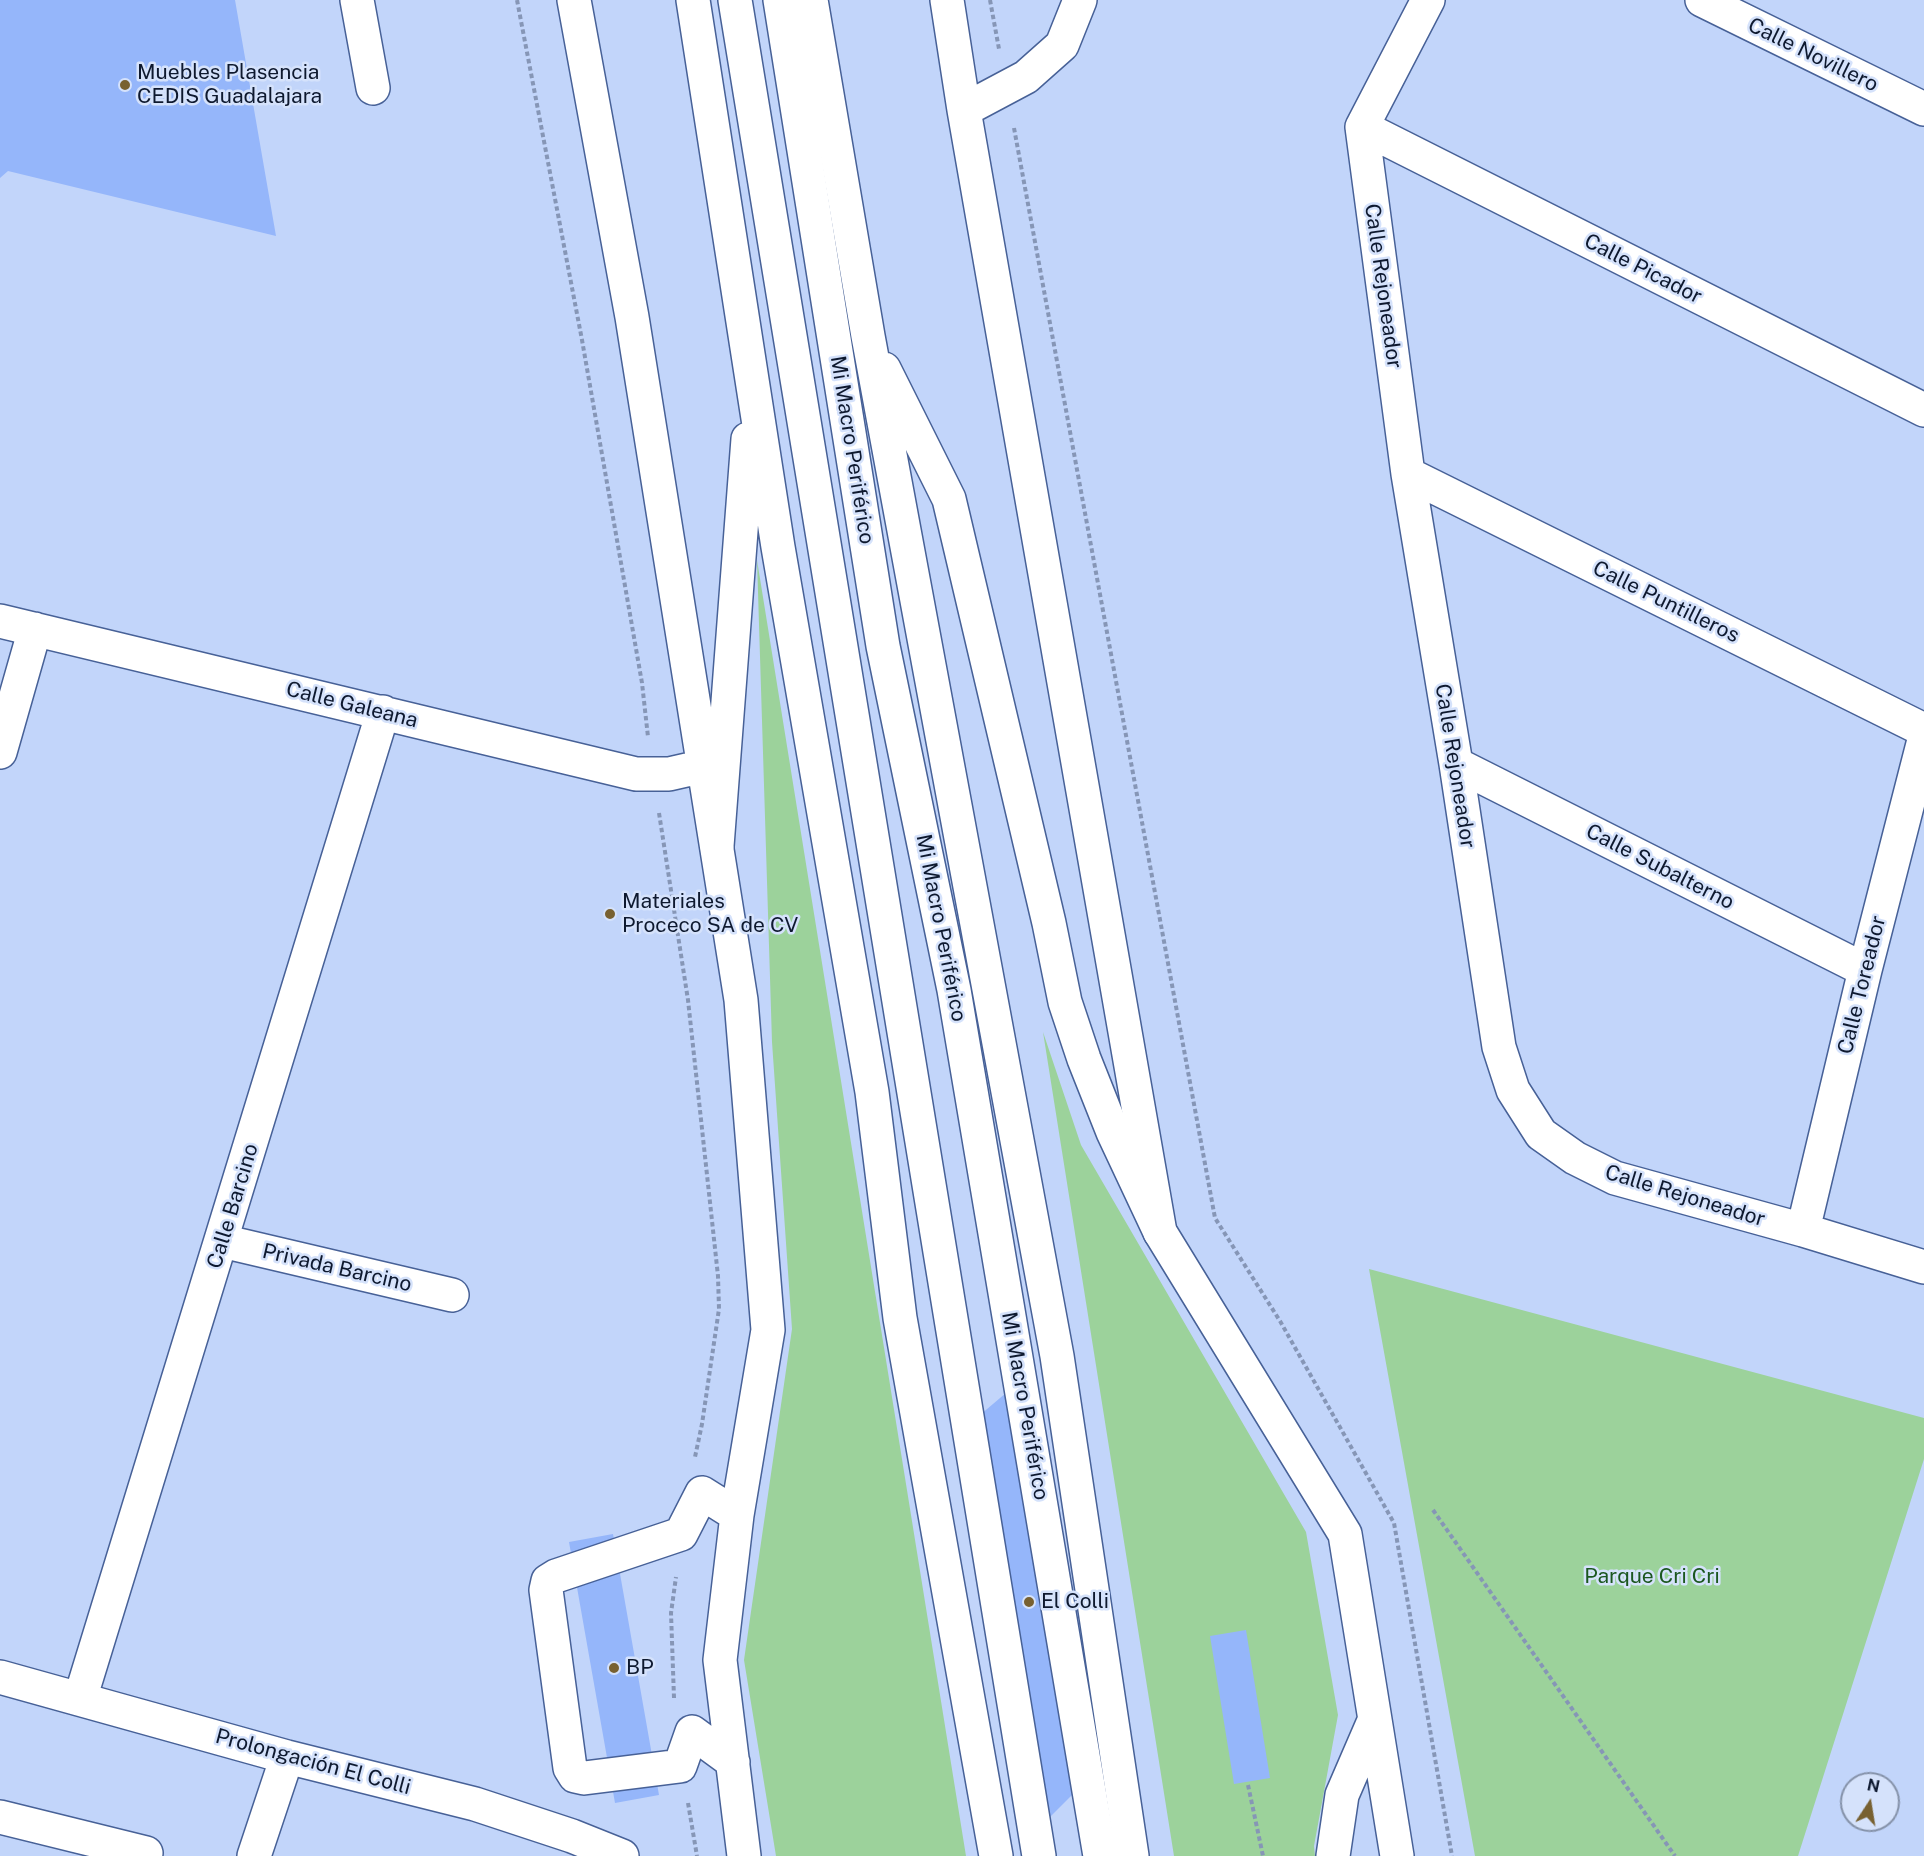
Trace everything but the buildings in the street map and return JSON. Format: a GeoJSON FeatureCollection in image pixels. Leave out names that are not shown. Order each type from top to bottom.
{"type":"FeatureCollection","features":[{"type":"Feature","properties":{"kind":"main road"},"geometry":{"type":"LineString","coordinates":[[357,0],[374,88]]}},
{"type":"Feature","properties":{"kind":"main road"},"geometry":{"type":"LineString","coordinates":[[574,0],[632,316],[741,1000],[768,1330],[738,1515],[720,1660],[744,1856]]}},
{"type":"Feature","properties":{"kind":"main road"},"geometry":{"type":"LineString","coordinates":[[693,0],[780,558],[872,1092],[900,1318],[996,1856]]}},
{"type":"Feature","properties":{"kind":"main road","name":"Mi Macro Periférico"},"geometry":{"type":"LineString","coordinates":[[735,0],[1039,1856]]}},
{"type":"Feature","properties":{"kind":"main road","name":"Mi Macro Periférico"},"geometry":{"type":"LineString","coordinates":[[780,0],[883,646],[954,990],[1100,1856]]}},
{"type":"Feature","properties":{"kind":"main road"},"geometry":{"type":"LineString","coordinates":[[811,0],[868,336],[1057,1356],[1132,1856]]}},
{"type":"Feature","properties":{"kind":"main road"},"geometry":{"type":"LineString","coordinates":[[947,0],[964,110],[1160,1232]]}},
{"type":"Feature","properties":{"kind":"main road"},"geometry":{"type":"LineString","coordinates":[[964,110],[1026,77],[1062,45],[1080,0]]}},
{"type":"Feature","properties":{"kind":"main road"},"geometry":{"type":"LineString","coordinates":[[1362,127],[1428,0]]}},
{"type":"Feature","properties":{"kind":"main road","name":"Calle Novillero"},"geometry":{"type":"LineString","coordinates":[[1702,0],[1924,109]]}},
{"type":"Feature","properties":{"kind":"main road","name":"Calle Picador"},"geometry":{"type":"LineString","coordinates":[[1362,127],[1924,410]]}},
{"type":"Feature","properties":{"kind":"main road","name":"Calle Rejoneador"},"geometry":{"type":"LineString","coordinates":[[1362,127],[1408,474],[1456,764],[1499,1047],[1513,1090],[1541,1134],[1575,1158],[1615,1178],[1803,1230],[1924,1267]]}},
{"type":"Feature","properties":{"kind":"main road"},"geometry":{"type":"LineString","coordinates":[[868,336],[949,499],[1049,923],[1065,1002],[1084,1059],[1113,1132],[1160,1232],[1345,1534],[1397,1856]]}},
{"type":"Feature","properties":{"kind":"main road"},"geometry":{"type":"LineString","coordinates":[[717,846],[752,383]]}},
{"type":"Feature","properties":{"kind":"main road","name":"Calle Puntilleros"},"geometry":{"type":"LineString","coordinates":[[1408,474],[1924,730]]}},
{"type":"Feature","properties":{"kind":"main road","name":"Calle Galeana"},"geometry":{"type":"LineString","coordinates":[[0,621],[636,774],[669,774],[704,766]]}},
{"type":"Feature","properties":{"kind":"main road"},"geometry":{"type":"LineString","coordinates":[[0,752],[35,629]]}},
{"type":"Feature","properties":{"kind":"main road","name":"Calle Barcino"},"geometry":{"type":"LineString","coordinates":[[80,1699],[383,712]]}},
{"type":"Feature","properties":{"kind":"main road","name":"Calle Toreador"},"geometry":{"type":"LineString","coordinates":[[1803,1230],[1865,970],[1924,740]]}},
{"type":"Feature","properties":{"kind":"main road","name":"Calle Subalterno"},"geometry":{"type":"LineString","coordinates":[[1456,764],[1865,970]]}},
{"type":"Feature","properties":{"kind":"main road","name":"Privada Barcino"},"geometry":{"type":"LineString","coordinates":[[222,1241],[452,1295]]}},
{"type":"Feature","properties":{"kind":"main road"},"geometry":{"type":"LineString","coordinates":[[733,1762],[692,1732],[680,1766],[584,1778],[575,1776],[570,1768],[546,1590],[548,1581],[556,1576],[681,1534],[702,1492],[738,1515]]}},
{"type":"Feature","properties":{"kind":"main road","name":"Prolongación El Colli"},"geometry":{"type":"LineString","coordinates":[[0,1677],[287,1757],[475,1804],[572,1836],[622,1856]]}},
{"type":"Feature","properties":{"kind":"main road"},"geometry":{"type":"LineString","coordinates":[[1333,1856],[1342,1795],[1374,1721]]}},
{"type":"Feature","properties":{"kind":"main road"},"geometry":{"type":"LineString","coordinates":[[254,1856],[287,1757]]}},
{"type":"Feature","properties":{"kind":"main road"},"geometry":{"type":"LineString","coordinates":[[0,1817],[146,1853]]}},
{"type":"Feature","properties":{"kind":"path"},"geometry":{"type":"LineString","coordinates":[[517,0],[582,340],[642,683],[652,774],[688,1000],[718,1276],[716,1330],[702,1424],[694,1457]]}},
{"type":"Feature","properties":{"kind":"path"},"geometry":{"type":"LineString","coordinates":[[990,0],[1215,1218],[1280,1322],[1394,1523],[1452,1856]]}},
{"type":"Feature","properties":{"kind":"path"},"geometry":{"type":"LineString","coordinates":[[1433,1510],[1675,1856]]}},
{"type":"Feature","properties":{"kind":"path"},"geometry":{"type":"LineString","coordinates":[[674,1699],[671,1613],[681,1534]]}},
{"type":"Feature","properties":{"kind":"path"},"geometry":{"type":"LineString","coordinates":[[680,1766],[697,1856]]}},
{"type":"Feature","properties":{"kind":"path"},"geometry":{"type":"LineString","coordinates":[[1248,1785],[1263,1856]]}},
{"type":"Feature","properties":{"kind":"green space"},"geometry":{"type":"Polygon","coordinates":[[[757,560],[966,1856],[776,1856],[744,1660],[792,1329],[772,1042],[757,560]]]}},
{"type":"Feature","properties":{"kind":"green space"},"geometry":{"type":"Polygon","coordinates":[[[1043,1032],[1081,1145],[1306,1532],[1338,1715],[1314,1846],[1315,1856],[1174,1856],[1043,1032]]]}},
{"type":"Feature","properties":{"kind":"green space","name":"Parque Cri Cri"},"geometry":{"type":"Polygon","coordinates":[[[1369,1269],[1924,1418],[1924,1459],[1798,1856],[1475,1856],[1369,1269]]]}},
{"type":"Feature","properties":{"kind":"place","name":"Muebles Plasencia CEDIS Guadalajara"},"geometry":{"type":"Point","coordinates":[125,85]}},
{"type":"Feature","properties":{"kind":"place","name":"Materiales Proceco SA de CV"},"geometry":{"type":"Point","coordinates":[610,914]}},
{"type":"Feature","properties":{"kind":"place","name":"El Colli"},"geometry":{"type":"Point","coordinates":[1029,1602]}},
{"type":"Feature","properties":{"kind":"place","name":"BP"},"geometry":{"type":"Point","coordinates":[614,1668]}}]}
